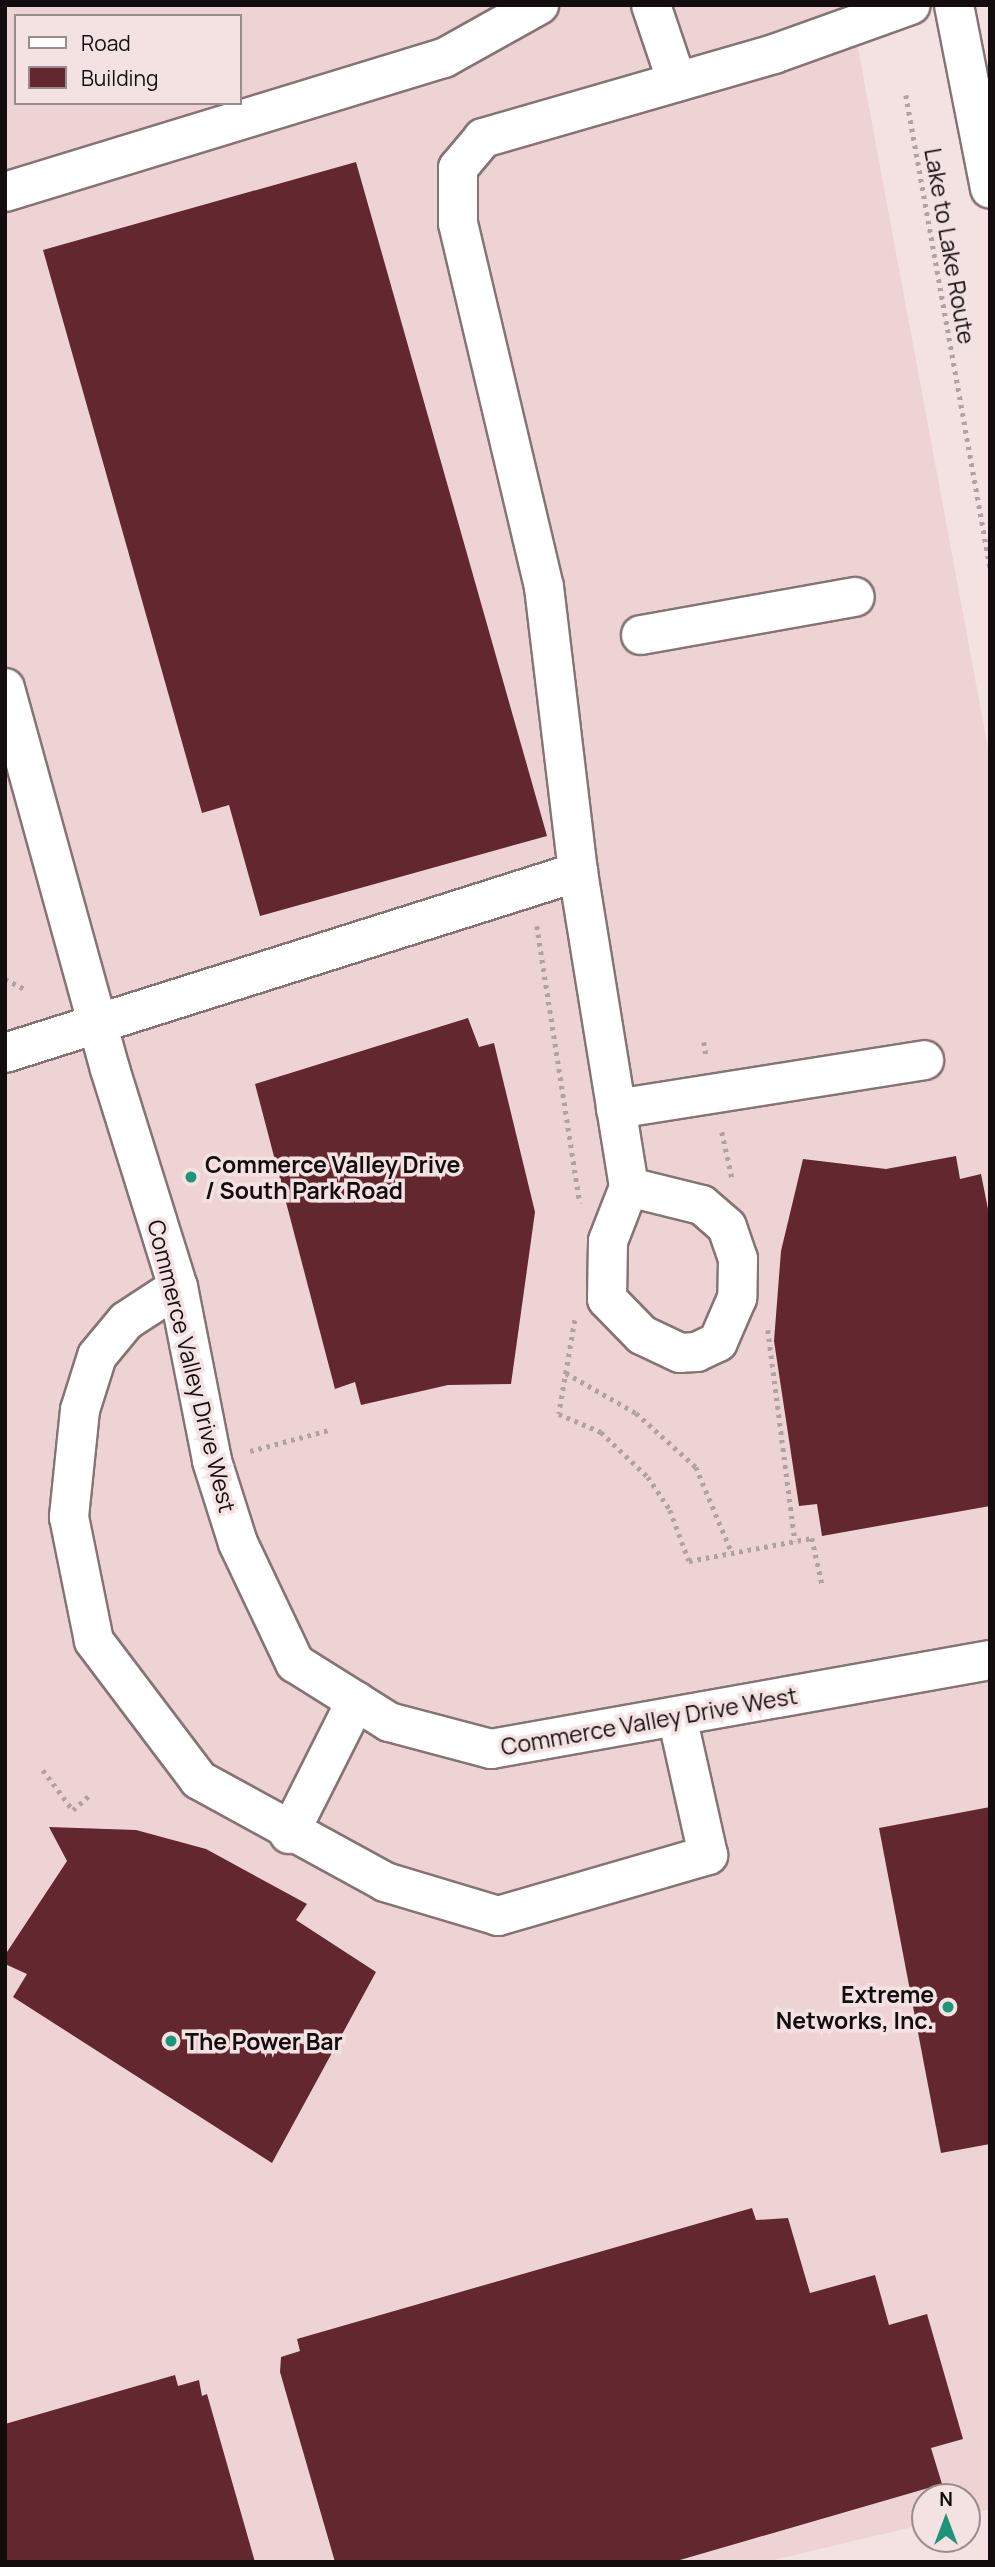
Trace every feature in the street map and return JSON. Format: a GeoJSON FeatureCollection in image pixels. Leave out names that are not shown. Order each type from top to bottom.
{"type":"FeatureCollection","features":[{"type":"Feature","properties":{"kind":"street"},"geometry":{"type":"LineString","coordinates":[[5,192],[444,58],[539,5]]}},
{"type":"Feature","properties":{"kind":"street"},"geometry":{"type":"LineString","coordinates":[[651,5],[677,82]]}},
{"type":"Feature","properties":{"kind":"street"},"geometry":{"type":"LineString","coordinates":[[629,1187],[578,872],[544,587],[458,223],[458,167],[483,138],[677,82],[911,5]]}},
{"type":"Feature","properties":{"kind":"street"},"geometry":{"type":"LineString","coordinates":[[954,5],[990,189]]}},
{"type":"Feature","properties":{"kind":"street"},"geometry":{"type":"LineString","coordinates":[[640,635],[855,597]]}},
{"type":"Feature","properties":{"kind":"street","name":"Commerce Valley Drive West"},"geometry":{"type":"LineString","coordinates":[[5,688],[98,1024],[178,1287],[212,1461],[238,1543],[295,1663],[389,1722],[491,1749],[990,1660]]}},
{"type":"Feature","properties":{"kind":"street"},"geometry":{"type":"LineString","coordinates":[[5,1052],[578,872]]}},
{"type":"Feature","properties":{"kind":"street"},"geometry":{"type":"LineString","coordinates":[[616,1109],[923,1060]]}},
{"type":"Feature","properties":{"kind":"street"},"geometry":{"type":"LineString","coordinates":[[178,1287],[126,1321],[97,1356],[80,1410],[69,1517],[94,1640],[199,1780],[289,1834],[385,1882],[498,1916],[708,1855],[677,1716]]}},
{"type":"Feature","properties":{"kind":"street"},"geometry":{"type":"LineString","coordinates":[[289,1834],[356,1702]]}},
{"type":"Feature","properties":{"kind":"path","name":"Lake to Lake Route"},"geometry":{"type":"LineString","coordinates":[[905,96],[990,568]]}},
{"type":"Feature","properties":{"kind":"path"},"geometry":{"type":"LineString","coordinates":[[5,979],[27,989]]}},
{"type":"Feature","properties":{"kind":"path"},"geometry":{"type":"LineString","coordinates":[[709,1132],[734,1128]]}},
{"type":"Feature","properties":{"kind":"path"},"geometry":{"type":"LineString","coordinates":[[566,1373],[636,1413],[696,1467],[732,1553]]}},
{"type":"Feature","properties":{"kind":"path"},"geometry":{"type":"LineString","coordinates":[[212,1461],[329,1430]]}},
{"type":"Feature","properties":{"kind":"path"},"geometry":{"type":"LineString","coordinates":[[812,1538],[822,1584]]}},
{"type":"Feature","properties":{"kind":"path"},"geometry":{"type":"LineString","coordinates":[[43,1770],[73,1810],[91,1794]]}},
{"type":"Feature","properties":{"kind":"shaded area"},"geometry":{"type":"Polygon","coordinates":[[[5,5],[850,5],[990,759],[990,2509],[981,2511],[981,2483],[911,2483],[911,2527],[765,2562],[5,2562],[5,5]]]}},
{"type":"Feature","properties":{"kind":"building"},"geometry":{"type":"Polygon","coordinates":[[[356,162],[547,836],[260,916],[229,805],[202,813],[43,250],[356,162]]]}},
{"type":"Feature","properties":{"kind":"building"},"geometry":{"type":"Polygon","coordinates":[[[468,1018],[479,1047],[494,1043],[535,1212],[511,1384],[448,1385],[361,1405],[355,1382],[335,1389],[255,1084],[468,1018]]]}},
{"type":"Feature","properties":{"kind":"building"},"geometry":{"type":"Polygon","coordinates":[[[956,1156],[960,1179],[981,1174],[990,1219],[990,1506],[822,1536],[817,1504],[799,1506],[774,1341],[781,1251],[803,1159],[886,1169],[956,1156]]]}},
{"type":"Feature","properties":{"kind":"building"},"geometry":{"type":"Polygon","coordinates":[[[990,1807],[990,2144],[941,2153],[879,1828],[990,1807]]]}},
{"type":"Feature","properties":{"kind":"building"},"geometry":{"type":"Polygon","coordinates":[[[49,1827],[136,1830],[206,1849],[307,1904],[296,1920],[376,1972],[272,2163],[13,1997],[27,1974],[5,1964],[5,1955],[67,1861],[49,1827]]]}},
{"type":"Feature","properties":{"kind":"building"},"geometry":{"type":"Polygon","coordinates":[[[752,2208],[756,2220],[788,2218],[810,2293],[875,2275],[889,2325],[927,2314],[963,2439],[931,2448],[942,2483],[911,2483],[911,2493],[673,2562],[335,2562],[280,2372],[281,2357],[300,2351],[297,2339],[752,2208]]]}},
{"type":"Feature","properties":{"kind":"building"},"geometry":{"type":"Polygon","coordinates":[[[175,2375],[178,2386],[199,2380],[202,2396],[207,2394],[255,2562],[5,2562],[5,2424],[175,2375]]]}},
{"type":"Feature","properties":{"kind":"place","name":"Commerce Valley Drive / South Park Road"},"geometry":{"type":"Point","coordinates":[191,1177]}},
{"type":"Feature","properties":{"kind":"place","name":"Extreme Networks, Inc."},"geometry":{"type":"Point","coordinates":[948,2007]}},
{"type":"Feature","properties":{"kind":"place","name":"The Power Bar"},"geometry":{"type":"Point","coordinates":[171,2041]}}]}
